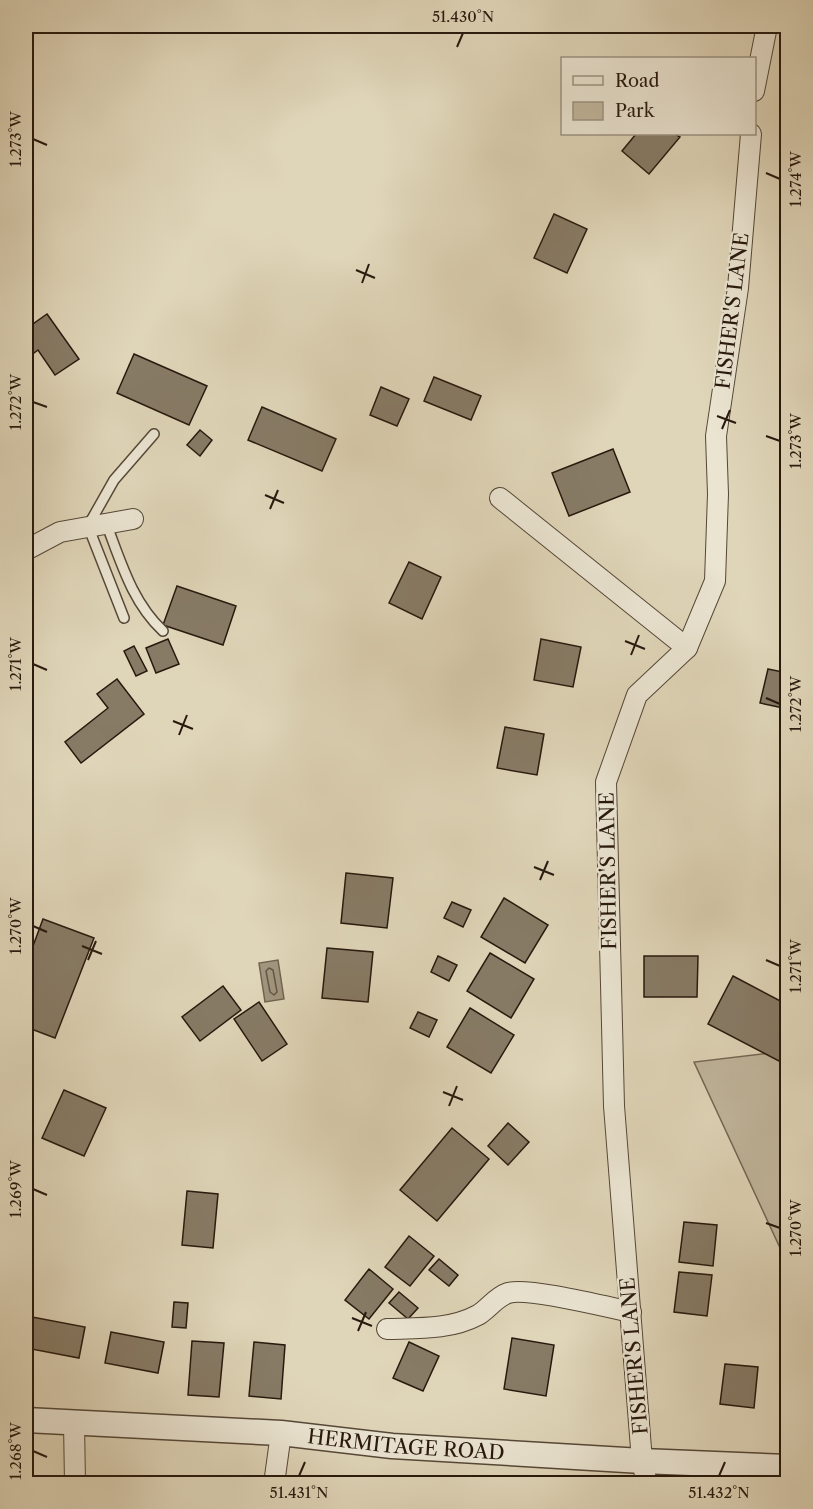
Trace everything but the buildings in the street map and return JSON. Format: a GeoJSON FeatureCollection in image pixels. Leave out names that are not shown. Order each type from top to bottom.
{"type":"FeatureCollection","features":[{"type":"Feature","properties":{"kind":"street"},"geometry":{"type":"LineString","coordinates":[[756,80],[767,26]]}},
{"type":"Feature","properties":{"kind":"street","name":"FISHER'S LANE"},"geometry":{"type":"LineString","coordinates":[[645,1472],[614,1106],[606,782],[637,695],[687,648],[716,581],[718,494],[716,436],[738,288],[751,135]]}},
{"type":"Feature","properties":{"kind":"street"},"geometry":{"type":"LineString","coordinates":[[500,498],[687,648]]}},
{"type":"Feature","properties":{"kind":"street"},"geometry":{"type":"LineString","coordinates":[[26,550],[60,532],[133,519]]}},
{"type":"Feature","properties":{"kind":"street"},"geometry":{"type":"LineString","coordinates":[[387,1329],[434,1328],[456,1324],[479,1314],[508,1293],[528,1292],[631,1312]]}},
{"type":"Feature","properties":{"kind":"street","name":"HERMITAGE ROAD"},"geometry":{"type":"LineString","coordinates":[[26,1420],[281,1432],[645,1472],[788,1467]]}},
{"type":"Feature","properties":{"kind":"street"},"geometry":{"type":"LineString","coordinates":[[74,1422],[75,1484]]}},
{"type":"Feature","properties":{"kind":"street"},"geometry":{"type":"LineString","coordinates":[[274,1484],[281,1432]]}},
{"type":"Feature","properties":{"kind":"lane"},"geometry":{"type":"LineString","coordinates":[[124,618],[97,525],[114,480],[154,434]]}},
{"type":"Feature","properties":{"kind":"lane"},"geometry":{"type":"LineString","coordinates":[[97,525],[138,603],[163,631]]}},
{"type":"Feature","properties":{"kind":"green space"},"geometry":{"type":"Polygon","coordinates":[[[787,1051],[787,1263],[694,1062],[787,1051]]]}},
{"type":"Feature","properties":{"kind":"water"},"geometry":{"type":"Polygon","coordinates":[[[278,960],[284,999],[265,1002],[259,963],[278,960]]]}}]}
